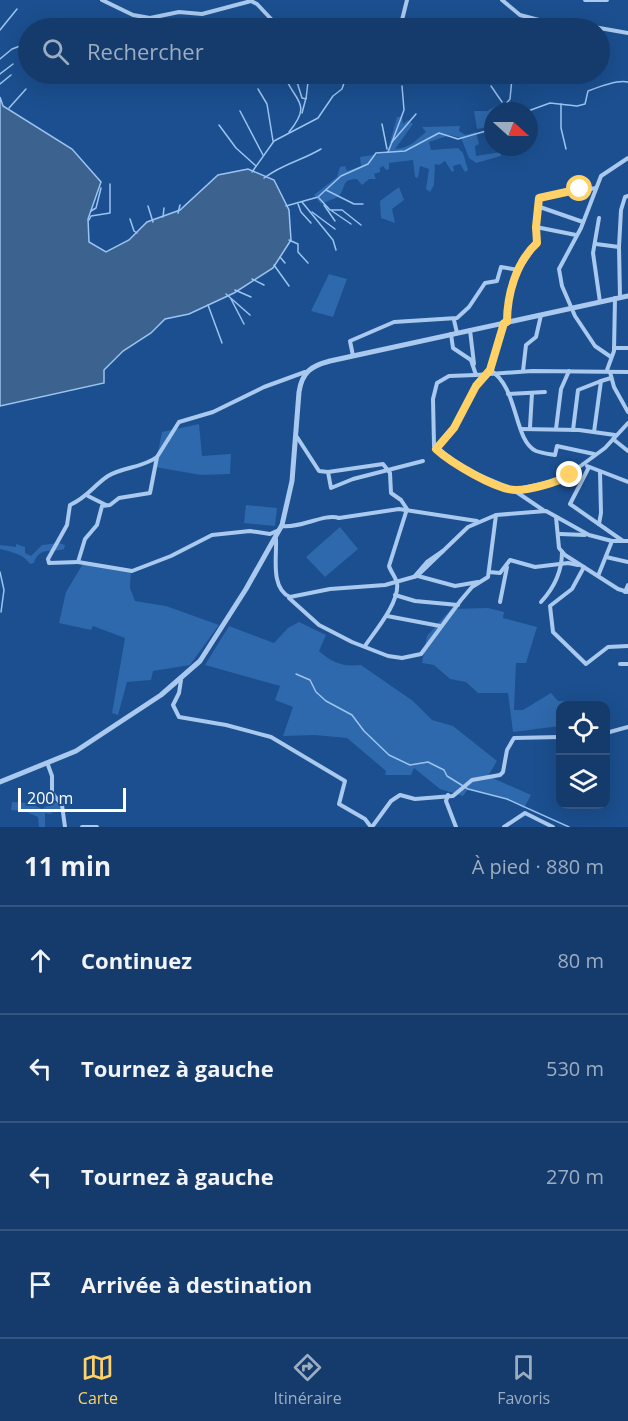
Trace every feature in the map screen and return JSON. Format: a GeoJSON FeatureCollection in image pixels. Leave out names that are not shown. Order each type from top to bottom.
{"type":"FeatureCollection","features":[{"type":"Feature","properties":{"kind":"street"},"geometry":{"type":"LineString","coordinates":[[102,0],[132,15],[150,18],[179,12],[201,14],[251,1],[270,18]]}},
{"type":"Feature","properties":{"kind":"street"},"geometry":{"type":"LineString","coordinates":[[402,18],[407,0]]}},
{"type":"Feature","properties":{"kind":"street"},"geometry":{"type":"LineString","coordinates":[[502,0],[520,15],[532,18]]}},
{"type":"Feature","properties":{"kind":"street"},"geometry":{"type":"LineString","coordinates":[[585,0],[607,0]]}},
{"type":"Feature","properties":{"kind":"street"},"geometry":{"type":"LineString","coordinates":[[610,30],[628,33]]}},
{"type":"Feature","properties":{"kind":"street"},"geometry":{"type":"LineString","coordinates":[[611,357],[595,346],[572,308],[559,273],[603,175],[628,158]]}},
{"type":"Feature","properties":{"kind":"street"},"geometry":{"type":"LineString","coordinates":[[436,449],[454,428],[476,386],[490,370],[506,322],[508,297],[519,270],[537,243],[537,206],[541,196],[596,188]]}},
{"type":"Feature","properties":{"kind":"street"},"geometry":{"type":"LineString","coordinates":[[628,196],[624,196],[621,210],[614,348],[608,371],[628,412]]}},
{"type":"Feature","properties":{"kind":"street"},"geometry":{"type":"LineString","coordinates":[[537,206],[583,222]]}},
{"type":"Feature","properties":{"kind":"street"},"geometry":{"type":"LineString","coordinates":[[599,218],[593,253],[600,302]]}},
{"type":"Feature","properties":{"kind":"street"},"geometry":{"type":"LineString","coordinates":[[536,227],[576,236]]}},
{"type":"Feature","properties":{"kind":"street"},"geometry":{"type":"LineString","coordinates":[[620,238],[627,238]]}},
{"type":"Feature","properties":{"kind":"street"},"geometry":{"type":"LineString","coordinates":[[596,244],[619,247]]}},
{"type":"Feature","properties":{"kind":"street"},"geometry":{"type":"LineString","coordinates":[[353,356],[350,341],[386,324],[401,321],[454,320],[469,307],[485,283],[497,281],[501,267],[519,270]]}},
{"type":"Feature","properties":{"kind":"street"},"geometry":{"type":"LineString","coordinates":[[103,504],[119,498],[148,494],[157,457],[182,420],[213,412],[264,387],[305,372],[316,365],[628,296]]}},
{"type":"Feature","properties":{"kind":"street"},"geometry":{"type":"LineString","coordinates":[[523,371],[526,343],[536,337],[541,315]]}},
{"type":"Feature","properties":{"kind":"street"},"geometry":{"type":"LineString","coordinates":[[454,320],[453,348],[474,364]]}},
{"type":"Feature","properties":{"kind":"street"},"geometry":{"type":"LineString","coordinates":[[470,330],[476,375]]}},
{"type":"Feature","properties":{"kind":"street"},"geometry":{"type":"LineString","coordinates":[[614,348],[628,348]]}},
{"type":"Feature","properties":{"kind":"street"},"geometry":{"type":"LineString","coordinates":[[490,370],[504,381],[526,442],[539,452],[555,455],[557,446],[595,454]]}},
{"type":"Feature","properties":{"kind":"street"},"geometry":{"type":"LineString","coordinates":[[589,535],[514,490],[467,470],[436,449],[432,436],[433,399],[437,383],[449,376],[523,371],[628,372]]}},
{"type":"Feature","properties":{"kind":"street"},"geometry":{"type":"LineString","coordinates":[[556,429],[561,389],[569,371]]}},
{"type":"Feature","properties":{"kind":"street"},"geometry":{"type":"LineString","coordinates":[[0,782],[48,765],[94,740],[181,680],[200,661],[276,539],[280,528],[290,494],[297,400],[305,372]]}},
{"type":"Feature","properties":{"kind":"street"},"geometry":{"type":"LineString","coordinates":[[573,430],[578,390],[611,378]]}},
{"type":"Feature","properties":{"kind":"street"},"geometry":{"type":"LineString","coordinates":[[594,432],[601,381]]}},
{"type":"Feature","properties":{"kind":"street"},"geometry":{"type":"LineString","coordinates":[[508,394],[545,392]]}},
{"type":"Feature","properties":{"kind":"street"},"geometry":{"type":"LineString","coordinates":[[530,427],[532,393]]}},
{"type":"Feature","properties":{"kind":"street"},"geometry":{"type":"LineString","coordinates":[[627,540],[599,524],[570,502],[586,466],[595,454],[605,448],[628,423]]}},
{"type":"Feature","properties":{"kind":"street"},"geometry":{"type":"LineString","coordinates":[[521,429],[530,427],[594,432],[614,437],[628,451]]}},
{"type":"Feature","properties":{"kind":"street"},"geometry":{"type":"LineString","coordinates":[[295,434],[305,453],[319,471],[328,472],[382,464],[389,469],[391,494],[401,500],[406,509],[388,566],[396,582],[395,596],[387,616],[365,646]]}},
{"type":"Feature","properties":{"kind":"street"},"geometry":{"type":"LineString","coordinates":[[157,457],[147,464],[109,476],[87,496],[70,505],[67,525],[48,559],[49,563],[78,562],[132,571],[216,534],[250,531],[270,534],[280,528],[294,528],[330,516],[339,519],[406,509],[478,521]]}},
{"type":"Feature","properties":{"kind":"street"},"geometry":{"type":"LineString","coordinates":[[328,472],[329,487],[333,488],[348,480],[423,461]]}},
{"type":"Feature","properties":{"kind":"street"},"geometry":{"type":"LineString","coordinates":[[514,490],[557,482],[586,466]]}},
{"type":"Feature","properties":{"kind":"street"},"geometry":{"type":"LineString","coordinates":[[586,466],[628,482]]}},
{"type":"Feature","properties":{"kind":"street"},"geometry":{"type":"LineString","coordinates":[[599,524],[602,513],[600,472]]}},
{"type":"Feature","properties":{"kind":"street"},"geometry":{"type":"LineString","coordinates":[[92,492],[94,498]]}},
{"type":"Feature","properties":{"kind":"street"},"geometry":{"type":"LineString","coordinates":[[87,496],[103,504]]}},
{"type":"Feature","properties":{"kind":"street"},"geometry":{"type":"LineString","coordinates":[[78,562],[85,539],[98,525],[103,504]]}},
{"type":"Feature","properties":{"kind":"street"},"geometry":{"type":"LineString","coordinates":[[416,577],[456,537],[478,521],[496,515],[546,511]]}},
{"type":"Feature","properties":{"kind":"street"},"geometry":{"type":"LineString","coordinates":[[287,596],[396,582],[416,577],[455,586],[487,580],[496,515]]}},
{"type":"Feature","properties":{"kind":"street"},"geometry":{"type":"LineString","coordinates":[[541,603],[551,591],[562,564],[556,517]]}},
{"type":"Feature","properties":{"kind":"street"},"geometry":{"type":"LineString","coordinates":[[559,534],[589,535],[612,541],[627,540]]}},
{"type":"Feature","properties":{"kind":"street"},"geometry":{"type":"LineString","coordinates":[[276,539],[276,575],[287,596],[323,628],[388,656],[412,657],[426,650],[440,626],[479,582]]}},
{"type":"Feature","properties":{"kind":"street"},"geometry":{"type":"LineString","coordinates":[[598,576],[612,541]]}},
{"type":"Feature","properties":{"kind":"street"},"geometry":{"type":"LineString","coordinates":[[561,551],[583,567],[627,592],[628,585]]}},
{"type":"Feature","properties":{"kind":"street"},"geometry":{"type":"LineString","coordinates":[[606,557],[628,562]]}},
{"type":"Feature","properties":{"kind":"street"},"geometry":{"type":"LineString","coordinates":[[501,602],[510,560],[535,567],[562,564],[583,567]]}},
{"type":"Feature","properties":{"kind":"street"},"geometry":{"type":"LineString","coordinates":[[489,572],[500,573],[507,567]]}},
{"type":"Feature","properties":{"kind":"street"},"geometry":{"type":"LineString","coordinates":[[583,567],[572,589],[550,606],[553,632],[586,664],[608,647],[628,646]]}},
{"type":"Feature","properties":{"kind":"street"},"geometry":{"type":"LineString","coordinates":[[395,596],[415,601],[458,604]]}},
{"type":"Feature","properties":{"kind":"street"},"geometry":{"type":"LineString","coordinates":[[387,616],[440,626]]}},
{"type":"Feature","properties":{"kind":"street"},"geometry":{"type":"LineString","coordinates":[[620,664],[628,664]]}},
{"type":"Feature","properties":{"kind":"street"},"geometry":{"type":"LineString","coordinates":[[181,680],[179,693],[172,705],[179,717],[226,725],[271,737],[307,760],[331,771],[345,781],[339,804],[365,819],[372,827],[391,801],[400,795],[415,799],[456,795],[472,780],[493,777],[503,772],[507,750],[514,738],[556,737]]}},
{"type":"Feature","properties":{"kind":"street"},"geometry":{"type":"LineString","coordinates":[[610,732],[628,727]]}},
{"type":"Feature","properties":{"kind":"street"},"geometry":{"type":"LineString","coordinates":[[48,765],[52,776],[52,792],[62,805],[65,826],[71,827]]}},
{"type":"Feature","properties":{"kind":"street"},"geometry":{"type":"LineString","coordinates":[[448,795],[446,801],[456,827]]}},
{"type":"Feature","properties":{"kind":"street"},"geometry":{"type":"LineString","coordinates":[[504,827],[525,813],[553,827]]}},
{"type":"Feature","properties":{"kind":"street"},"geometry":{"type":"LineString","coordinates":[[82,827],[97,827]]}},
{"type":"Feature","properties":{"kind":"shaded area"},"geometry":{"type":"Polygon","coordinates":[[[0,97],[3,106],[72,149],[101,182],[88,219],[89,242],[106,252],[129,240],[147,222],[180,210],[218,175],[248,169],[274,180],[289,210],[291,240],[273,268],[234,293],[189,314],[165,319],[151,333],[123,351],[104,370],[104,383],[0,406],[0,97]]]}},
{"type":"Feature","properties":{"kind":"shaded area"},"geometry":{"type":"Polygon","coordinates":[[[474,111],[484,111],[484,128],[477,129],[474,111]]]}},
{"type":"Feature","properties":{"kind":"shaded area"},"geometry":{"type":"Polygon","coordinates":[[[397,117],[402,117],[403,124],[408,120],[413,124],[395,149],[408,146],[415,141],[426,132],[422,127],[460,126],[459,131],[466,135],[476,132],[479,144],[475,146],[476,156],[501,156],[476,163],[469,158],[461,138],[450,135],[429,142],[431,150],[458,148],[463,153],[468,170],[465,172],[460,164],[453,166],[454,171],[452,172],[445,161],[439,165],[435,164],[434,185],[430,192],[426,189],[429,169],[420,166],[418,178],[415,177],[413,160],[389,163],[389,169],[386,170],[383,166],[380,172],[374,174],[376,179],[369,179],[362,185],[357,179],[352,179],[346,182],[338,197],[321,204],[314,195],[337,177],[340,167],[345,166],[347,171],[361,166],[360,157],[387,153],[397,117]]]}},
{"type":"Feature","properties":{"kind":"shaded area"},"geometry":{"type":"Polygon","coordinates":[[[399,187],[404,200],[392,209],[395,223],[381,218],[380,201],[399,187]]]}},
{"type":"Feature","properties":{"kind":"shaded area"},"geometry":{"type":"Polygon","coordinates":[[[329,274],[347,279],[333,317],[311,311],[329,274]]]}},
{"type":"Feature","properties":{"kind":"shaded area"},"geometry":{"type":"Polygon","coordinates":[[[199,424],[202,456],[231,454],[230,474],[201,475],[155,467],[162,432],[199,424]]]}},
{"type":"Feature","properties":{"kind":"shaded area"},"geometry":{"type":"Polygon","coordinates":[[[246,505],[277,508],[275,526],[244,523],[246,505]]]}},
{"type":"Feature","properties":{"kind":"shaded area"},"geometry":{"type":"Polygon","coordinates":[[[340,527],[358,549],[325,577],[306,557],[340,527]]]}},
{"type":"Feature","properties":{"kind":"shaded area"},"geometry":{"type":"Polygon","coordinates":[[[59,543],[65,545],[64,549],[43,552],[39,554],[34,563],[30,564],[21,556],[0,549],[0,545],[16,547],[16,544],[25,547],[25,553],[31,556],[42,545],[59,543]]]}},
{"type":"Feature","properties":{"kind":"shaded area"},"geometry":{"type":"Polygon","coordinates":[[[84,562],[131,570],[130,588],[135,601],[166,606],[219,625],[190,665],[153,671],[151,680],[127,682],[118,715],[112,713],[125,638],[93,626],[91,630],[59,623],[66,592],[84,562]]]}},
{"type":"Feature","properties":{"kind":"shaded area"},"geometry":{"type":"Polygon","coordinates":[[[488,608],[504,612],[503,618],[537,627],[526,663],[516,663],[514,710],[523,710],[551,693],[558,701],[556,701],[556,727],[513,732],[508,693],[478,693],[466,682],[450,679],[434,665],[422,663],[427,636],[451,609],[488,608]]]}},
{"type":"Feature","properties":{"kind":"shaded area"},"geometry":{"type":"Polygon","coordinates":[[[299,622],[326,635],[319,651],[329,659],[344,665],[361,665],[413,701],[432,720],[453,726],[497,761],[488,776],[531,795],[524,808],[507,799],[468,789],[463,796],[440,789],[414,768],[411,775],[385,775],[386,771],[347,738],[315,735],[283,736],[293,707],[275,700],[280,686],[205,665],[229,626],[274,643],[288,628],[299,622]]]}},
{"type":"Feature","properties":{"kind":"shaded area"},"geometry":{"type":"Polygon","coordinates":[[[12,802],[29,803],[42,809],[51,803],[59,803],[61,808],[50,814],[45,813],[45,827],[39,827],[38,817],[24,811],[11,810],[12,802]]]}},
{"type":"Feature","properties":{"kind":"waterway"},"geometry":{"type":"LineString","coordinates":[[0,30],[17,9]]}},
{"type":"Feature","properties":{"kind":"waterway"},"geometry":{"type":"LineString","coordinates":[[0,59],[18,47]]}},
{"type":"Feature","properties":{"kind":"waterway"},"geometry":{"type":"LineString","coordinates":[[0,74],[13,64]]}},
{"type":"Feature","properties":{"kind":"waterway"},"geometry":{"type":"LineString","coordinates":[[0,84],[11,75]]}},
{"type":"Feature","properties":{"kind":"waterway"},"geometry":{"type":"LineString","coordinates":[[610,83],[628,82]]}},
{"type":"Feature","properties":{"kind":"waterway"},"geometry":{"type":"LineString","coordinates":[[289,84],[301,108],[289,132]]}},
{"type":"Feature","properties":{"kind":"waterway"},"geometry":{"type":"LineString","coordinates":[[298,84],[302,98],[306,99],[308,84]]}},
{"type":"Feature","properties":{"kind":"waterway"},"geometry":{"type":"LineString","coordinates":[[252,172],[274,141],[318,118],[344,84]]}},
{"type":"Feature","properties":{"kind":"waterway"},"geometry":{"type":"LineString","coordinates":[[508,102],[510,99],[511,84]]}},
{"type":"Feature","properties":{"kind":"waterway"},"geometry":{"type":"LineString","coordinates":[[538,107],[550,103],[577,106],[585,104],[588,91],[608,84]]}},
{"type":"Feature","properties":{"kind":"waterway"},"geometry":{"type":"LineString","coordinates":[[392,142],[404,110],[402,86]]}},
{"type":"Feature","properties":{"kind":"waterway"},"geometry":{"type":"LineString","coordinates":[[491,86],[502,102]]}},
{"type":"Feature","properties":{"kind":"waterway"},"geometry":{"type":"LineString","coordinates":[[9,108],[26,89]]}},
{"type":"Feature","properties":{"kind":"waterway"},"geometry":{"type":"LineString","coordinates":[[258,89],[267,104],[273,141]]}},
{"type":"Feature","properties":{"kind":"waterway"},"geometry":{"type":"LineString","coordinates":[[302,113],[306,98]]}},
{"type":"Feature","properties":{"kind":"waterway"},"geometry":{"type":"LineString","coordinates":[[561,104],[561,128],[566,149]]}},
{"type":"Feature","properties":{"kind":"waterway"},"geometry":{"type":"LineString","coordinates":[[240,111],[263,155]]}},
{"type":"Feature","properties":{"kind":"waterway"},"geometry":{"type":"LineString","coordinates":[[388,152],[392,142],[416,114]]}},
{"type":"Feature","properties":{"kind":"waterway"},"geometry":{"type":"LineString","coordinates":[[382,124],[387,149]]}},
{"type":"Feature","properties":{"kind":"waterway"},"geometry":{"type":"LineString","coordinates":[[219,125],[236,148],[256,166]]}},
{"type":"Feature","properties":{"kind":"waterway"},"geometry":{"type":"LineString","coordinates":[[286,206],[318,197],[341,176],[368,164],[376,153],[405,151],[439,133],[458,139],[484,132]]}},
{"type":"Feature","properties":{"kind":"waterway"},"geometry":{"type":"LineString","coordinates":[[264,178],[321,149]]}},
{"type":"Feature","properties":{"kind":"waterway"},"geometry":{"type":"LineString","coordinates":[[89,220],[91,216],[110,213],[110,184]]}},
{"type":"Feature","properties":{"kind":"waterway"},"geometry":{"type":"LineString","coordinates":[[91,211],[96,208],[101,188]]}},
{"type":"Feature","properties":{"kind":"waterway"},"geometry":{"type":"LineString","coordinates":[[326,190],[354,204],[363,204]]}},
{"type":"Feature","properties":{"kind":"waterway"},"geometry":{"type":"LineString","coordinates":[[319,198],[330,210],[342,210],[361,225]]}},
{"type":"Feature","properties":{"kind":"waterway"},"geometry":{"type":"LineString","coordinates":[[302,202],[333,240],[336,250]]}},
{"type":"Feature","properties":{"kind":"waterway"},"geometry":{"type":"LineString","coordinates":[[298,204],[301,212],[311,223]]}},
{"type":"Feature","properties":{"kind":"waterway"},"geometry":{"type":"LineString","coordinates":[[178,213],[180,205]]}},
{"type":"Feature","properties":{"kind":"waterway"},"geometry":{"type":"LineString","coordinates":[[324,205],[335,221]]}},
{"type":"Feature","properties":{"kind":"waterway"},"geometry":{"type":"LineString","coordinates":[[148,206],[153,222]]}},
{"type":"Feature","properties":{"kind":"waterway"},"geometry":{"type":"LineString","coordinates":[[163,217],[164,208]]}},
{"type":"Feature","properties":{"kind":"waterway"},"geometry":{"type":"LineString","coordinates":[[332,211],[351,224]]}},
{"type":"Feature","properties":{"kind":"waterway"},"geometry":{"type":"LineString","coordinates":[[312,212],[335,229]]}},
{"type":"Feature","properties":{"kind":"waterway"},"geometry":{"type":"LineString","coordinates":[[130,219],[137,233]]}},
{"type":"Feature","properties":{"kind":"waterway"},"geometry":{"type":"LineString","coordinates":[[289,240],[298,244],[298,252],[308,263]]}},
{"type":"Feature","properties":{"kind":"waterway"},"geometry":{"type":"LineString","coordinates":[[280,257],[285,263]]}},
{"type":"Feature","properties":{"kind":"waterway"},"geometry":{"type":"LineString","coordinates":[[274,265],[289,286]]}},
{"type":"Feature","properties":{"kind":"waterway"},"geometry":{"type":"LineString","coordinates":[[252,279],[264,285]]}},
{"type":"Feature","properties":{"kind":"waterway"},"geometry":{"type":"LineString","coordinates":[[235,290],[251,297]]}},
{"type":"Feature","properties":{"kind":"waterway"},"geometry":{"type":"LineString","coordinates":[[226,294],[250,315]]}},
{"type":"Feature","properties":{"kind":"waterway"},"geometry":{"type":"LineString","coordinates":[[231,299],[244,324]]}},
{"type":"Feature","properties":{"kind":"waterway"},"geometry":{"type":"LineString","coordinates":[[208,305],[222,343]]}},
{"type":"Feature","properties":{"kind":"waterway"},"geometry":{"type":"LineString","coordinates":[[0,572],[4,590],[1,612]]}},
{"type":"Feature","properties":{"kind":"waterway"},"geometry":{"type":"LineString","coordinates":[[296,674],[310,680],[316,692],[326,701],[352,715],[364,731],[389,755],[410,765],[428,762],[444,770],[447,776],[468,789],[507,799],[569,827]]}},
{"type":"Feature","properties":{"kind":"route"},"geometry":{"type":"LineString","coordinates":[[570,475],[557,482],[514,490],[467,470],[436,449],[449,436],[470,395],[490,370],[498,337],[504,323],[507,322],[508,295],[511,293],[522,262],[537,243],[539,198],[580,189]]}}]}
